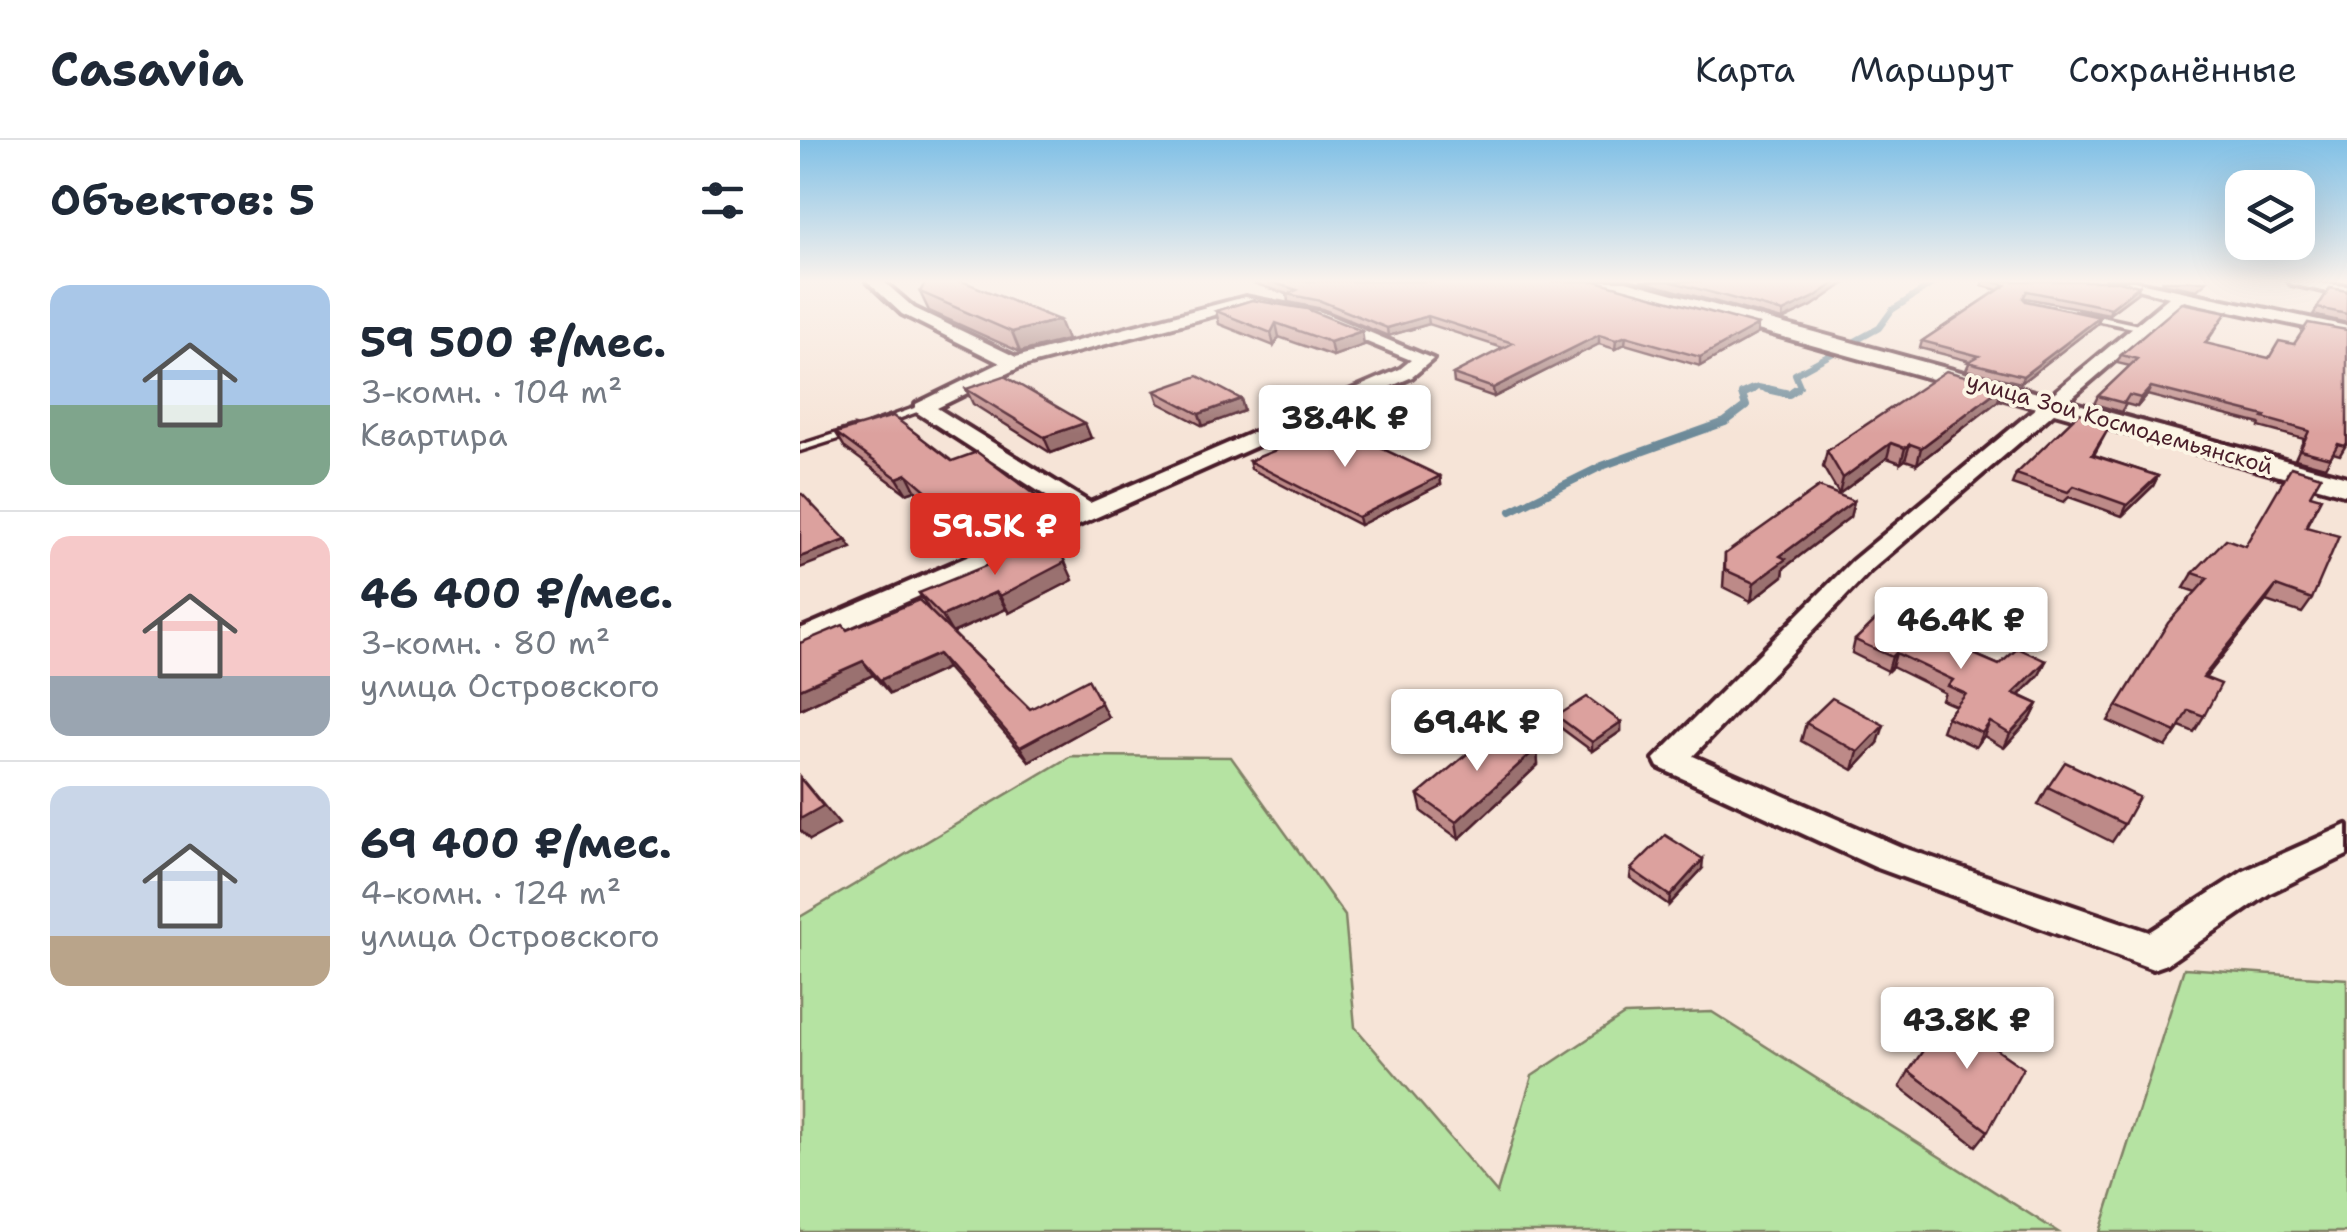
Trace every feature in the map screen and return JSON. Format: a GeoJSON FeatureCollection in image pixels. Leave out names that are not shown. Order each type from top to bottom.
{"type":"FeatureCollection","features":[{"type":"Feature","properties":{"kind":"street"},"geometry":{"type":"LineString","coordinates":[[951,332],[1014,364]]}},
{"type":"Feature","properties":{"kind":"street"},"geometry":{"type":"LineString","coordinates":[[923,408],[1014,364],[1133,332]]}},
{"type":"Feature","properties":{"kind":"street"},"geometry":{"type":"LineString","coordinates":[[800,640],[1406,373],[1424,359],[1357,332]]}},
{"type":"Feature","properties":{"kind":"street","name":"улица Зои Космодемьянской"},"geometry":{"type":"LineString","coordinates":[[1789,332],[2347,486]]}},
{"type":"Feature","properties":{"kind":"street"},"geometry":{"type":"LineString","coordinates":[[2138,332],[1860,566],[1670,758],[1888,857],[2153,951],[2257,882],[2347,839]]}},
{"type":"Feature","properties":{"kind":"street"},"geometry":{"type":"LineString","coordinates":[[923,408],[1092,514]]}},
{"type":"Feature","properties":{"kind":"lane"},"geometry":{"type":"LineString","coordinates":[[800,448],[923,408]]}},
{"type":"Feature","properties":{"kind":"green space"},"geometry":{"type":"Polygon","coordinates":[[[1071,756],[1231,757],[1345,916],[1355,1027],[1497,1193],[1532,1076],[1624,1015],[1712,1012],[2058,1232],[800,1232],[800,917],[1071,756]]]}},
{"type":"Feature","properties":{"kind":"green space"},"geometry":{"type":"Polygon","coordinates":[[[2184,968],[2347,979],[2347,1232],[2100,1232],[2184,968]]]}},
{"type":"Feature","properties":{"kind":"building"},"geometry":{"type":"Polygon","coordinates":[[[1301,332],[1359,332],[1330,342],[1301,332]]]}},
{"type":"Feature","properties":{"kind":"building"},"geometry":{"type":"Polygon","coordinates":[[[1478,332],[1745,332],[1700,357],[1626,336],[1616,340],[1599,335],[1493,388],[1453,374],[1513,343],[1478,332]]]}},
{"type":"Feature","properties":{"kind":"building"},"geometry":{"type":"Polygon","coordinates":[[[1936,332],[2080,332],[2023,376],[1968,362],[1979,356],[1922,341],[1936,332]]]}},
{"type":"Feature","properties":{"kind":"building"},"geometry":{"type":"Polygon","coordinates":[[[2148,332],[2213,332],[2205,343],[2269,358],[2279,341],[2294,344],[2302,332],[2347,332],[2347,443],[2338,444],[2330,458],[2300,450],[2309,431],[2151,387],[2141,398],[2129,395],[2124,403],[2098,396],[2137,359],[2121,355],[2148,332]]]}},
{"type":"Feature","properties":{"kind":"building"},"geometry":{"type":"Polygon","coordinates":[[[1946,371],[2003,386],[1921,448],[1891,443],[1843,478],[1827,451],[1946,371]]]}},
{"type":"Feature","properties":{"kind":"building"},"geometry":{"type":"Polygon","coordinates":[[[1004,376],[1085,423],[1044,437],[966,389],[1004,376]]]}},
{"type":"Feature","properties":{"kind":"building"},"geometry":{"type":"Polygon","coordinates":[[[1198,376],[1241,399],[1199,414],[1155,391],[1198,376]]]}},
{"type":"Feature","properties":{"kind":"building"},"geometry":{"type":"Polygon","coordinates":[[[2079,413],[2112,422],[2092,455],[2158,476],[2127,505],[2074,486],[2068,492],[2016,474],[2079,413]]]}},
{"type":"Feature","properties":{"kind":"building"},"geometry":{"type":"Polygon","coordinates":[[[893,416],[952,461],[977,452],[1040,499],[968,527],[907,474],[897,478],[836,433],[893,416]]]}},
{"type":"Feature","properties":{"kind":"building"},"geometry":{"type":"Polygon","coordinates":[[[1335,426],[1440,476],[1358,517],[1249,461],[1335,426]]]}},
{"type":"Feature","properties":{"kind":"building"},"geometry":{"type":"Polygon","coordinates":[[[2291,467],[2321,476],[2310,495],[2321,498],[2306,527],[2339,536],[2312,599],[2276,586],[2203,677],[2221,684],[2204,716],[2188,710],[2176,732],[2117,706],[2168,623],[2208,578],[2193,573],[2226,539],[2245,546],[2291,467]]]}},
{"type":"Feature","properties":{"kind":"building"},"geometry":{"type":"Polygon","coordinates":[[[1819,487],[1854,501],[1780,556],[1786,559],[1754,583],[1725,570],[1725,554],[1819,487]]]}},
{"type":"Feature","properties":{"kind":"building"},"geometry":{"type":"Polygon","coordinates":[[[802,494],[846,540],[800,557],[802,494]]]}},
{"type":"Feature","properties":{"kind":"building"},"geometry":{"type":"Polygon","coordinates":[[[1054,538],[1065,562],[1000,596],[996,592],[942,616],[919,593],[1054,538]]]}},
{"type":"Feature","properties":{"kind":"building"},"geometry":{"type":"Polygon","coordinates":[[[919,600],[1030,709],[1088,679],[1101,703],[1020,747],[938,654],[880,680],[863,661],[800,689],[800,643],[843,625],[847,630],[919,600]]]}},
{"type":"Feature","properties":{"kind":"building"},"geometry":{"type":"Polygon","coordinates":[[[1887,609],[1939,632],[1934,637],[1999,665],[2018,648],[2046,661],[2013,693],[2038,704],[2010,734],[1990,722],[1982,733],[1947,717],[1966,694],[1948,686],[1953,680],[1896,653],[1892,657],[1855,640],[1887,609]]]}},
{"type":"Feature","properties":{"kind":"building"},"geometry":{"type":"Polygon","coordinates":[[[1587,697],[1621,722],[1592,742],[1557,716],[1587,697]]]}},
{"type":"Feature","properties":{"kind":"building"},"geometry":{"type":"Polygon","coordinates":[[[1832,698],[1884,725],[1858,752],[1806,723],[1832,698]]]}},
{"type":"Feature","properties":{"kind":"building"},"geometry":{"type":"Polygon","coordinates":[[[1499,727],[1537,748],[1456,822],[1418,795],[1499,727]]]}},
{"type":"Feature","properties":{"kind":"building"},"geometry":{"type":"Polygon","coordinates":[[[2065,762],[2139,797],[2124,824],[2048,787],[2065,762]]]}},
{"type":"Feature","properties":{"kind":"building"},"geometry":{"type":"Polygon","coordinates":[[[800,778],[823,806],[800,819],[800,778]]]}},
{"type":"Feature","properties":{"kind":"building"},"geometry":{"type":"Polygon","coordinates":[[[1665,835],[1703,859],[1670,896],[1631,869],[1665,835]]]}},
{"type":"Feature","properties":{"kind":"building"},"geometry":{"type":"Polygon","coordinates":[[[1947,1015],[2023,1068],[1988,1131],[1909,1071],[1947,1015]]]}},
{"type":"Feature","properties":{"kind":"waterway"},"geometry":{"type":"LineString","coordinates":[[1792,391],[1800,386],[1795,374],[1872,332]]}},
{"type":"Feature","properties":{"kind":"waterway"},"geometry":{"type":"LineString","coordinates":[[1511,511],[1602,466],[1725,422],[1746,406],[1742,394],[1753,389]]}},
{"type":"Feature","properties":{"kind":"waterway"},"geometry":{"type":"LineString","coordinates":[[1748,391],[1753,389]]}},
{"type":"Feature","properties":{"kind":"waterway"},"geometry":{"type":"LineString","coordinates":[[1753,389],[1778,391]]}},
{"type":"Feature","properties":{"kind":"waterway"},"geometry":{"type":"LineString","coordinates":[[1767,389],[1789,394],[1796,389]]}}]}
